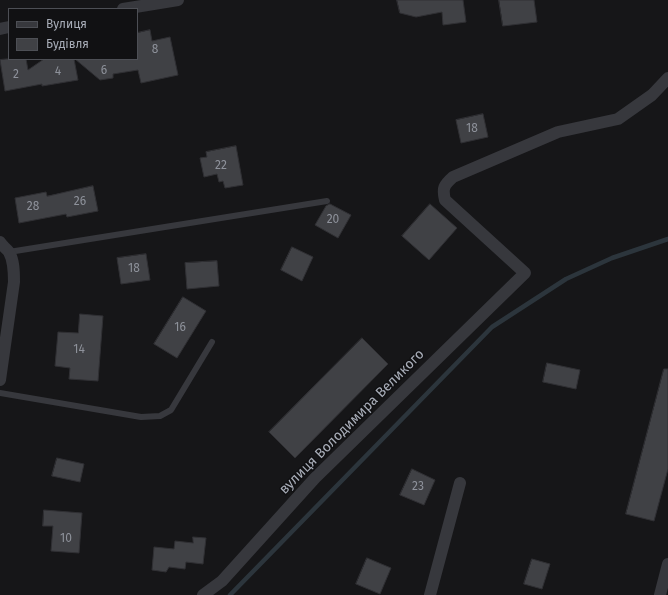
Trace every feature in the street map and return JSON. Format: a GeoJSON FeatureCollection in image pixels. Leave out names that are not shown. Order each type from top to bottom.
{"type":"FeatureCollection","features":[{"type":"Feature","properties":{"kind":"street"},"geometry":{"type":"LineString","coordinates":[[129,8],[178,0]]}},
{"type":"Feature","properties":{"kind":"street","name":"вулиця Володимира Великого"},"geometry":{"type":"LineString","coordinates":[[203,595],[222,581],[315,478],[525,273],[445,200],[443,193],[445,184],[453,177],[558,132],[618,119],[652,95],[668,78]]}},
{"type":"Feature","properties":{"kind":"street"},"geometry":{"type":"LineString","coordinates":[[0,242],[1,245],[9,252],[14,266],[14,282],[0,380]]}},
{"type":"Feature","properties":{"kind":"street"},"geometry":{"type":"LineString","coordinates":[[430,595],[460,483]]}},
{"type":"Feature","properties":{"kind":"street"},"geometry":{"type":"LineString","coordinates":[[660,595],[668,564]]}},
{"type":"Feature","properties":{"kind":"lane"},"geometry":{"type":"LineString","coordinates":[[9,252],[327,201]]}},
{"type":"Feature","properties":{"kind":"lane"},"geometry":{"type":"LineString","coordinates":[[0,393],[141,417],[160,416],[171,410],[212,342]]}},
{"type":"Feature","properties":{"kind":"building"},"geometry":{"type":"Polygon","coordinates":[[[397,0],[463,0],[466,22],[443,25],[442,12],[416,17],[400,13],[397,0]]]}},
{"type":"Feature","properties":{"kind":"building"},"geometry":{"type":"Polygon","coordinates":[[[499,0],[534,0],[537,22],[503,26],[499,0]]]}},
{"type":"Feature","properties":{"kind":"building"},"geometry":{"type":"Polygon","coordinates":[[[150,30],[152,41],[170,37],[178,75],[141,83],[138,70],[113,74],[113,78],[100,80],[76,60],[138,60],[138,33],[150,30]]]}},
{"type":"Feature","properties":{"kind":"building"},"geometry":{"type":"Polygon","coordinates":[[[0,60],[26,60],[28,70],[43,60],[74,60],[78,80],[42,86],[42,84],[5,91],[0,60]]]}},
{"type":"Feature","properties":{"kind":"building"},"geometry":{"type":"Polygon","coordinates":[[[483,114],[488,137],[461,143],[456,120],[483,114]]]}},
{"type":"Feature","properties":{"kind":"building"},"geometry":{"type":"Polygon","coordinates":[[[236,146],[243,185],[225,188],[223,181],[219,182],[217,174],[204,177],[200,158],[207,157],[206,152],[236,146]]]}},
{"type":"Feature","properties":{"kind":"building"},"geometry":{"type":"Polygon","coordinates":[[[93,186],[98,211],[67,217],[66,214],[19,223],[15,198],[46,192],[47,196],[93,186]]]}},
{"type":"Feature","properties":{"kind":"building"},"geometry":{"type":"Polygon","coordinates":[[[330,204],[351,215],[338,238],[315,225],[326,206],[330,204]]]}},
{"type":"Feature","properties":{"kind":"building"},"geometry":{"type":"Polygon","coordinates":[[[430,204],[457,228],[429,260],[402,236],[430,204]]]}},
{"type":"Feature","properties":{"kind":"building"},"geometry":{"type":"Polygon","coordinates":[[[292,247],[313,257],[302,281],[281,270],[292,247]]]}},
{"type":"Feature","properties":{"kind":"building"},"geometry":{"type":"Polygon","coordinates":[[[146,254],[150,280],[121,284],[117,258],[146,254]]]}},
{"type":"Feature","properties":{"kind":"building"},"geometry":{"type":"Polygon","coordinates":[[[217,261],[219,286],[187,289],[185,263],[217,261]]]}},
{"type":"Feature","properties":{"kind":"building"},"geometry":{"type":"Polygon","coordinates":[[[183,297],[206,311],[177,358],[154,344],[183,297]]]}},
{"type":"Feature","properties":{"kind":"building"},"geometry":{"type":"Polygon","coordinates":[[[80,314],[103,316],[98,381],[69,379],[70,368],[55,366],[58,332],[78,333],[80,314]]]}},
{"type":"Feature","properties":{"kind":"building"},"geometry":{"type":"Polygon","coordinates":[[[362,338],[388,364],[295,458],[269,432],[362,338]]]}},
{"type":"Feature","properties":{"kind":"building"},"geometry":{"type":"Polygon","coordinates":[[[547,363],[580,370],[576,389],[543,382],[547,363]]]}},
{"type":"Feature","properties":{"kind":"building"},"geometry":{"type":"Polygon","coordinates":[[[664,369],[668,369],[668,469],[654,521],[626,514],[664,369]]]}},
{"type":"Feature","properties":{"kind":"building"},"geometry":{"type":"Polygon","coordinates":[[[57,458],[84,464],[80,482],[52,476],[57,458]]]}},
{"type":"Feature","properties":{"kind":"building"},"geometry":{"type":"Polygon","coordinates":[[[412,469],[435,480],[424,505],[400,495],[412,469]]]}},
{"type":"Feature","properties":{"kind":"building"},"geometry":{"type":"Polygon","coordinates":[[[44,510],[82,513],[79,553],[51,551],[53,526],[43,526],[44,510]]]}},
{"type":"Feature","properties":{"kind":"building"},"geometry":{"type":"Polygon","coordinates":[[[193,537],[206,538],[203,564],[186,562],[185,569],[169,567],[166,572],[152,570],[154,547],[174,549],[175,541],[193,543],[193,537]]]}},
{"type":"Feature","properties":{"kind":"building"},"geometry":{"type":"Polygon","coordinates":[[[367,558],[391,568],[380,594],[356,584],[367,558]]]}},
{"type":"Feature","properties":{"kind":"building"},"geometry":{"type":"Polygon","coordinates":[[[532,559],[550,564],[542,589],[524,584],[532,559]]]}},
{"type":"Feature","properties":{"kind":"waterway"},"geometry":{"type":"LineString","coordinates":[[230,595],[492,327],[566,279],[612,258],[668,239]]}}]}
